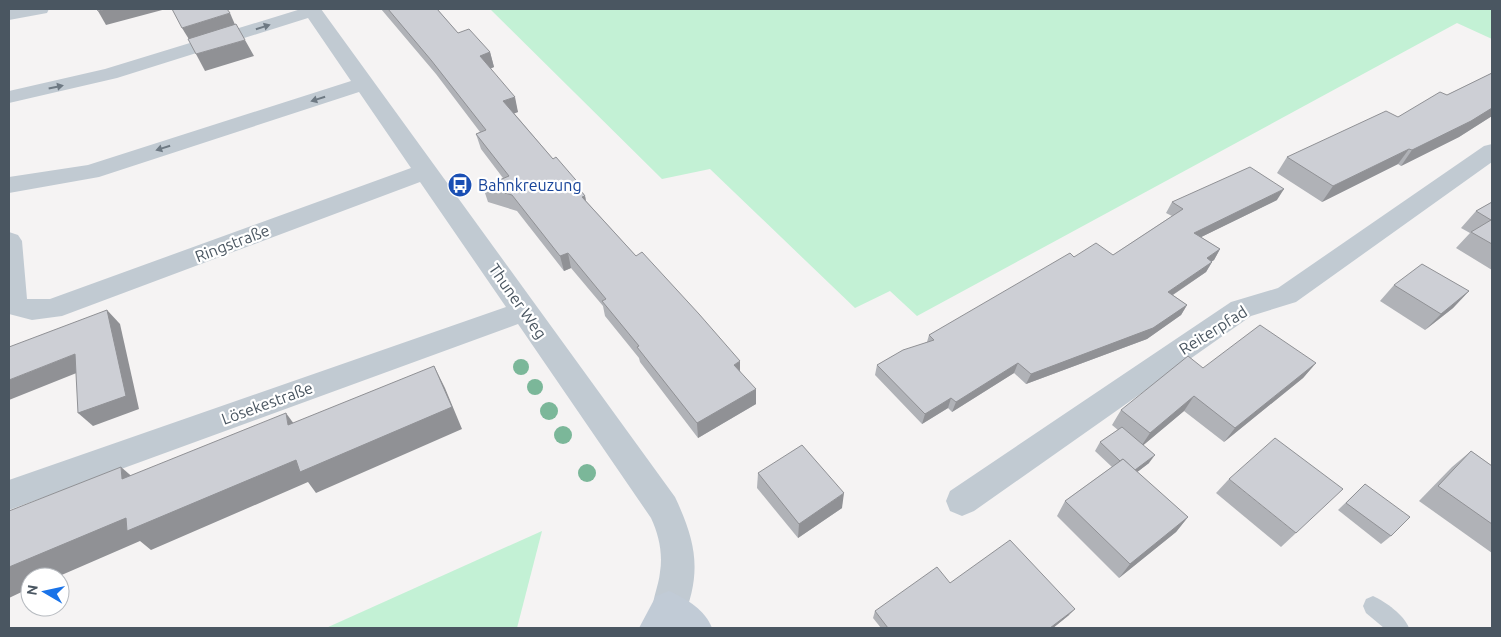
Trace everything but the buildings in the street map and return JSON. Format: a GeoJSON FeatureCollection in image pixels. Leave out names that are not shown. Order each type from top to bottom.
{"type":"FeatureCollection","features":[{"type":"Feature","properties":{"kind":"street"},"geometry":{"type":"LineString","coordinates":[[9,14],[40,9]]}},
{"type":"Feature","properties":{"kind":"street"},"geometry":{"type":"LineString","coordinates":[[9,97],[110,74],[312,10]]}},
{"type":"Feature","properties":{"kind":"street","name":"Thuner Weg"},"geometry":{"type":"LineString","coordinates":[[312,10],[526,311],[663,508],[672,524],[679,547],[680,568],[673,622]]}},
{"type":"Feature","properties":{"kind":"street"},"geometry":{"type":"LineString","coordinates":[[9,185],[90,172],[364,84]]}},
{"type":"Feature","properties":{"kind":"street","name":"Reiterpfad"},"geometry":{"type":"LineString","coordinates":[[962,501],[1241,309],[1287,295],[1492,151]]}},
{"type":"Feature","properties":{"kind":"street","name":"Ringstraße"},"geometry":{"type":"LineString","coordinates":[[9,324],[36,312],[78,301],[426,171]]}},
{"type":"Feature","properties":{"kind":"street"},"geometry":{"type":"LineString","coordinates":[[9,241],[14,304],[23,310],[36,312]]}},
{"type":"Feature","properties":{"kind":"street","name":"Lösekestraße"},"geometry":{"type":"LineString","coordinates":[[9,495],[526,311]]}},
{"type":"Feature","properties":{"kind":"lane"},"geometry":{"type":"LineString","coordinates":[[1373,606],[1399,628]]}},
{"type":"Feature","properties":{"kind":"green space"},"geometry":{"type":"Polygon","coordinates":[[[490,9],[1492,9],[1492,39],[1457,23],[917,316],[890,291],[855,308],[710,169],[662,179],[490,9]]]}},
{"type":"Feature","properties":{"kind":"green space"},"geometry":{"type":"Polygon","coordinates":[[[542,531],[517,628],[326,628],[542,531]]]}},
{"type":"Feature","properties":{"kind":"place","name":"Bahnkreuzung"},"geometry":{"type":"Point","coordinates":[460,185]}}]}
